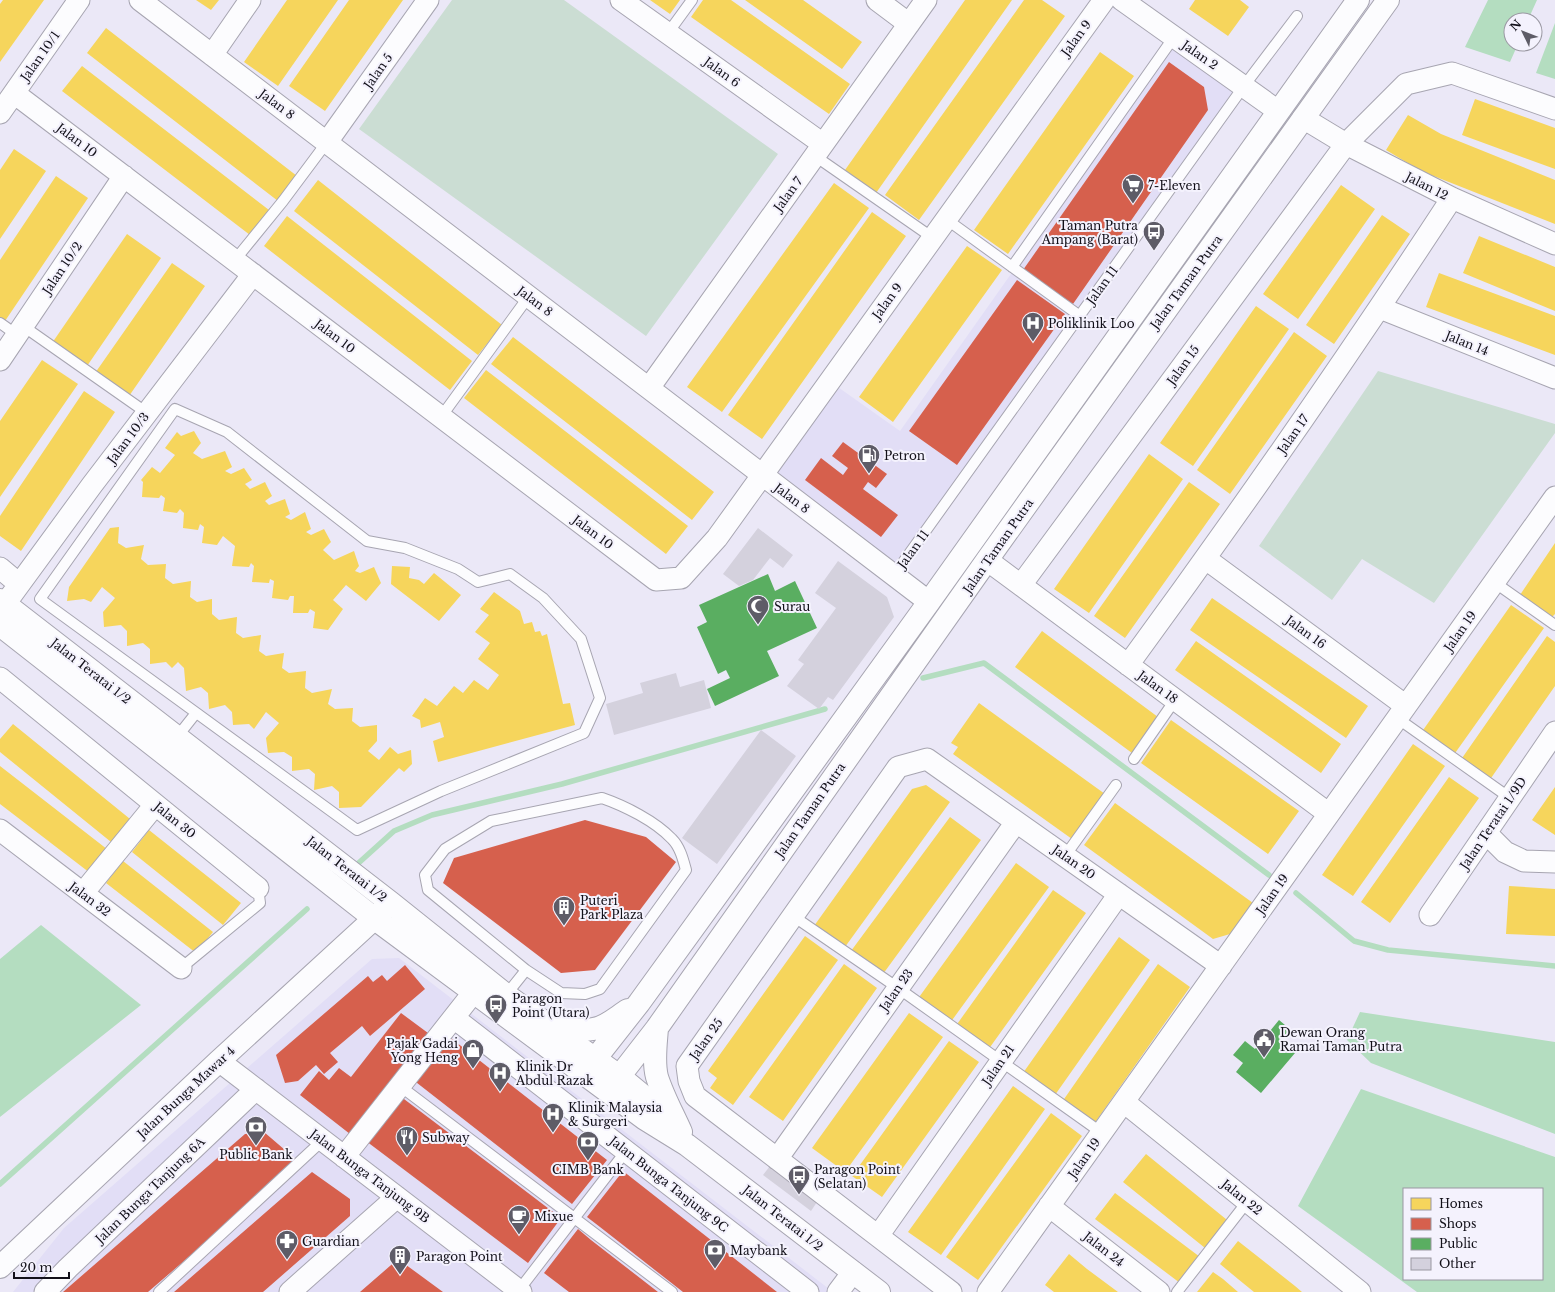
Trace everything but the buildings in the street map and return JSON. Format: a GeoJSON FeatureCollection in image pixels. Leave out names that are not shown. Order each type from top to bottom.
{"type":"FeatureCollection","features":[{"type":"Feature","properties":{"kind":"street","name":"Jalan 10/1"},"geometry":{"type":"LineString","coordinates":[[4,105],[79,0]]}},
{"type":"Feature","properties":{"kind":"street","name":"Jalan 8"},"geometry":{"type":"LineString","coordinates":[[140,0],[929,602]]}},
{"type":"Feature","properties":{"kind":"street"},"geometry":{"type":"LineString","coordinates":[[212,55],[250,0]]}},
{"type":"Feature","properties":{"kind":"street","name":"Jalan 5"},"geometry":{"type":"LineString","coordinates":[[327,142],[428,0]]}},
{"type":"Feature","properties":{"kind":"street","name":"Jalan 6"},"geometry":{"type":"LineString","coordinates":[[622,0],[668,33],[819,150]]}},
{"type":"Feature","properties":{"kind":"street"},"geometry":{"type":"LineString","coordinates":[[877,0],[909,24]]}},
{"type":"Feature","properties":{"kind":"street","name":"Jalan 7"},"geometry":{"type":"LineString","coordinates":[[649,388],[926,0]]}},
{"type":"Feature","properties":{"kind":"street","name":"Jalan 9"},"geometry":{"type":"LineString","coordinates":[[656,580],[681,578],[717,538],[1104,0]]}},
{"type":"Feature","properties":{"kind":"street","name":"Jalan 2"},"geometry":{"type":"LineString","coordinates":[[1122,0],[1278,111]]}},
{"type":"Feature","properties":{"kind":"street","name":"Jalan Taman Putra"},"geometry":{"type":"LineString","coordinates":[[590,1067],[639,1003],[929,602],[1358,0]]}},
{"type":"Feature","properties":{"kind":"street","name":"Jalan Taman Putra"},"geometry":{"type":"LineString","coordinates":[[614,1084],[657,1028],[987,560],[1388,0]]}},
{"type":"Feature","properties":{"kind":"street","name":"Jalan 15"},"geometry":{"type":"LineString","coordinates":[[1021,585],[1346,144],[1406,84],[1452,73],[1555,109]]}},
{"type":"Feature","properties":{"kind":"street","name":"Jalan 10"},"geometry":{"type":"LineString","coordinates":[[4,105],[124,176],[656,580]]}},
{"type":"Feature","properties":{"kind":"street","name":"Jalan 12"},"geometry":{"type":"LineString","coordinates":[[1303,118],[1346,144],[1452,198],[1555,244]]}},
{"type":"Feature","properties":{"kind":"street","name":"Jalan 10/2"},"geometry":{"type":"LineString","coordinates":[[0,360],[124,176]]}},
{"type":"Feature","properties":{"kind":"street","name":"Jalan 17"},"geometry":{"type":"LineString","coordinates":[[1128,665],[1206,559],[1380,308],[1452,198]]}},
{"type":"Feature","properties":{"kind":"street","name":"Jalan 10/3"},"geometry":{"type":"LineString","coordinates":[[3,602],[159,408],[253,274]]}},
{"type":"Feature","properties":{"kind":"street","name":"Jalan 14"},"geometry":{"type":"LineString","coordinates":[[1380,308],[1555,378]]}},
{"type":"Feature","properties":{"kind":"street","name":"Jalan 19"},"geometry":{"type":"LineString","coordinates":[[988,1292],[1555,497]]}},
{"type":"Feature","properties":{"kind":"street","name":"Jalan 16"},"geometry":{"type":"LineString","coordinates":[[1206,559],[1402,712]]}},
{"type":"Feature","properties":{"kind":"street","name":"Jalan 18"},"geometry":{"type":"LineString","coordinates":[[987,560],[1329,814]]}},
{"type":"Feature","properties":{"kind":"street"},"geometry":{"type":"LineString","coordinates":[[0,568],[19,584]]}},
{"type":"Feature","properties":{"kind":"street","name":"Jalan Teratai 1/2"},"geometry":{"type":"LineString","coordinates":[[3,602],[391,903],[506,995],[540,1019],[590,1067]]}},
{"type":"Feature","properties":{"kind":"street","name":"Jalan Teratai 1/2"},"geometry":{"type":"LineString","coordinates":[[0,625],[375,919],[473,993],[590,1067],[614,1084],[644,1119],[687,1145],[879,1292]]}},
{"type":"Feature","properties":{"kind":"street","name":"Jalan 30"},"geometry":{"type":"LineString","coordinates":[[4,689],[155,805],[258,888]]}},
{"type":"Feature","properties":{"kind":"street","name":"Jalan Teratai 1/9D"},"geometry":{"type":"LineString","coordinates":[[1430,915],[1555,732]]}},
{"type":"Feature","properties":{"kind":"street","name":"Jalan 20"},"geometry":{"type":"LineString","coordinates":[[927,759],[1221,966]]}},
{"type":"Feature","properties":{"kind":"street","name":"Jalan 25"},"geometry":{"type":"LineString","coordinates":[[927,759],[898,766],[687,1066],[689,1082],[695,1096],[951,1292]]}},
{"type":"Feature","properties":{"kind":"street"},"geometry":{"type":"LineString","coordinates":[[82,893],[155,805]]}},
{"type":"Feature","properties":{"kind":"street","name":"Jalan 23"},"geometry":{"type":"LineString","coordinates":[[777,1159],[1016,822]]}},
{"type":"Feature","properties":{"kind":"street","name":"Jalan 32"},"geometry":{"type":"LineString","coordinates":[[0,830],[181,968]]}},
{"type":"Feature","properties":{"kind":"street"},"geometry":{"type":"LineString","coordinates":[[1486,833],[1506,852],[1524,861],[1555,862]]}},
{"type":"Feature","properties":{"kind":"street","name":"Jalan 21"},"geometry":{"type":"LineString","coordinates":[[878,1236],[1119,894]]}},
{"type":"Feature","properties":{"kind":"street","name":"Jalan Bunga Mawar 4"},"geometry":{"type":"LineString","coordinates":[[0,1267],[219,1061],[391,903]]}},
{"type":"Feature","properties":{"kind":"street"},"geometry":{"type":"LineString","coordinates":[[344,1157],[473,993]]}},
{"type":"Feature","properties":{"kind":"street"},"geometry":{"type":"LineString","coordinates":[[540,1019],[560,1026],[594,1029],[606,1024],[639,1003]]}},
{"type":"Feature","properties":{"kind":"street","name":"Jalan Bunga Tanjung 9C"},"geometry":{"type":"LineString","coordinates":[[454,1018],[808,1292]]}},
{"type":"Feature","properties":{"kind":"street"},"geometry":{"type":"LineString","coordinates":[[657,1028],[657,1076],[666,1100],[687,1145]]}},
{"type":"Feature","properties":{"kind":"street","name":"Jalan Bunga Tanjung 9B"},"geometry":{"type":"LineString","coordinates":[[219,1061],[520,1291]]}},
{"type":"Feature","properties":{"kind":"street","name":"Jalan Bunga Tanjung 6A"},"geometry":{"type":"LineString","coordinates":[[45,1292],[68,1268],[256,1089]]}},
{"type":"Feature","properties":{"kind":"street","name":"Jalan 22"},"geometry":{"type":"LineString","coordinates":[[1124,1102],[1360,1292]]}},
{"type":"Feature","properties":{"kind":"street"},"geometry":{"type":"LineString","coordinates":[[290,1292],[397,1197]]}},
{"type":"Feature","properties":{"kind":"street","name":"Jalan 24"},"geometry":{"type":"LineString","coordinates":[[1049,1206],[1159,1292]]}},
{"type":"Feature","properties":{"kind":"street"},"geometry":{"type":"LineString","coordinates":[[838,1292],[853,1272]]}},
{"type":"Feature","properties":{"kind":"lane"},"geometry":{"type":"LineString","coordinates":[[668,33],[692,0]]}},
{"type":"Feature","properties":{"kind":"lane","name":"Jalan 11"},"geometry":{"type":"LineString","coordinates":[[894,576],[1244,86],[1297,16]]}},
{"type":"Feature","properties":{"kind":"lane"},"geometry":{"type":"LineString","coordinates":[[1012,267],[1174,37]]}},
{"type":"Feature","properties":{"kind":"lane"},"geometry":{"type":"LineString","coordinates":[[234,260],[283,201],[327,142]]}},
{"type":"Feature","properties":{"kind":"lane"},"geometry":{"type":"LineString","coordinates":[[819,150],[933,238]]}},
{"type":"Feature","properties":{"kind":"lane"},"geometry":{"type":"LineString","coordinates":[[946,219],[1080,316]]}},
{"type":"Feature","properties":{"kind":"lane"},"geometry":{"type":"LineString","coordinates":[[441,417],[529,296]]}},
{"type":"Feature","properties":{"kind":"lane"},"geometry":{"type":"LineString","coordinates":[[0,323],[20,331],[159,408],[227,432],[367,541],[405,548],[458,569],[478,582],[510,574],[543,598],[581,639],[600,698],[584,733],[441,791],[357,830],[40,599],[159,408]]}},
{"type":"Feature","properties":{"kind":"lane"},"geometry":{"type":"LineString","coordinates":[[1494,582],[1555,625]]}},
{"type":"Feature","properties":{"kind":"lane"},"geometry":{"type":"LineString","coordinates":[[1134,759],[1176,700]]}},
{"type":"Feature","properties":{"kind":"lane"},"geometry":{"type":"LineString","coordinates":[[1402,712],[1510,798]]}},
{"type":"Feature","properties":{"kind":"lane"},"geometry":{"type":"LineString","coordinates":[[177,737],[196,713]]}},
{"type":"Feature","properties":{"kind":"lane"},"geometry":{"type":"LineString","coordinates":[[1065,856],[1116,785]]}},
{"type":"Feature","properties":{"kind":"lane"},"geometry":{"type":"LineString","coordinates":[[602,798],[622,805],[649,821],[672,839],[681,855],[686,870],[600,989],[586,994],[561,993],[526,970],[428,890],[425,875],[445,849],[491,821],[602,798]]}},
{"type":"Feature","properties":{"kind":"lane","name":"Jalan 30"},"geometry":{"type":"LineString","coordinates":[[181,968],[260,903],[258,888]]}},
{"type":"Feature","properties":{"kind":"lane"},"geometry":{"type":"LineString","coordinates":[[793,916],[1002,1060],[1102,1132]]}},
{"type":"Feature","properties":{"kind":"lane"},"geometry":{"type":"LineString","coordinates":[[506,995],[526,970]]}},
{"type":"Feature","properties":{"kind":"lane"},"geometry":{"type":"LineString","coordinates":[[400,1086],[672,1292]]}},
{"type":"Feature","properties":{"kind":"lane"},"geometry":{"type":"LineString","coordinates":[[160,1292],[322,1140]]}},
{"type":"Feature","properties":{"kind":"lane"},"geometry":{"type":"LineString","coordinates":[[520,1291],[626,1151]]}},
{"type":"Feature","properties":{"kind":"lane"},"geometry":{"type":"LineString","coordinates":[[1177,1292],[1247,1202]]}},
{"type":"Feature","properties":{"kind":"shaded area"},"geometry":{"type":"Polygon","coordinates":[[[452,0],[564,0],[778,154],[646,336],[359,129],[452,0]]]}},
{"type":"Feature","properties":{"kind":"shaded area"},"geometry":{"type":"Polygon","coordinates":[[[1488,0],[1537,0],[1532,12],[1503,12],[1503,52],[1514,52],[1510,62],[1465,47],[1488,0]]]}},
{"type":"Feature","properties":{"kind":"shaded area"},"geometry":{"type":"Polygon","coordinates":[[[1555,23],[1555,79],[1536,73],[1555,23]]]}},
{"type":"Feature","properties":{"kind":"shaded area"},"geometry":{"type":"Polygon","coordinates":[[[1172,46],[1234,90],[894,567],[772,473],[835,385],[900,431],[1172,46]]]}},
{"type":"Feature","properties":{"kind":"shaded area"},"geometry":{"type":"Polygon","coordinates":[[[1378,371],[1555,424],[1555,433],[1434,603],[1362,559],[1332,600],[1259,546],[1378,371]]]}},
{"type":"Feature","properties":{"kind":"shaded area"},"geometry":{"type":"Polygon","coordinates":[[[41,925],[141,1005],[0,1117],[0,959],[41,925]]]}},
{"type":"Feature","properties":{"kind":"shaded area"},"geometry":{"type":"Polygon","coordinates":[[[399,958],[833,1292],[13,1292],[64,1228],[372,959],[399,958]]]}},
{"type":"Feature","properties":{"kind":"shaded area"},"geometry":{"type":"Polygon","coordinates":[[[1360,1012],[1555,1042],[1555,1134],[1371,1063],[1347,1040],[1360,1012]]]}},
{"type":"Feature","properties":{"kind":"shaded area"},"geometry":{"type":"Polygon","coordinates":[[[1361,1089],[1555,1157],[1555,1292],[1417,1292],[1298,1206],[1361,1089]]]}},
{"type":"Feature","properties":{"kind":"waterway"},"geometry":{"type":"LineString","coordinates":[[923,678],[984,663],[1269,875]]}},
{"type":"Feature","properties":{"kind":"waterway"},"geometry":{"type":"LineString","coordinates":[[353,868],[394,831],[432,815],[562,784],[825,709]]}},
{"type":"Feature","properties":{"kind":"waterway"},"geometry":{"type":"LineString","coordinates":[[1296,893],[1354,941],[1388,950],[1555,966]]}},
{"type":"Feature","properties":{"kind":"waterway"},"geometry":{"type":"LineString","coordinates":[[0,1184],[307,909]]}},
{"type":"Feature","properties":{"kind":"place","name":"7-Eleven"},"geometry":{"type":"Point","coordinates":[1133,204]}},
{"type":"Feature","properties":{"kind":"place","name":"Taman Putra Ampang (Barat)"},"geometry":{"type":"Point","coordinates":[1154,252]}},
{"type":"Feature","properties":{"kind":"place","name":"Poliklinik Loo"},"geometry":{"type":"Point","coordinates":[1033,342]}},
{"type":"Feature","properties":{"kind":"place","name":"Petron"},"geometry":{"type":"Point","coordinates":[869,474]}},
{"type":"Feature","properties":{"kind":"place","name":"Surau"},"geometry":{"type":"Point","coordinates":[758,626]}},
{"type":"Feature","properties":{"kind":"place","name":"Puteri Park Plaza"},"geometry":{"type":"Point","coordinates":[564,926]}},
{"type":"Feature","properties":{"kind":"place","name":"Paragon Point (Utara)"},"geometry":{"type":"Point","coordinates":[496,1024]}},
{"type":"Feature","properties":{"kind":"place","name":"Dewan Orang Ramai Taman Putra"},"geometry":{"type":"Point","coordinates":[1264,1058]}},
{"type":"Feature","properties":{"kind":"place","name":"Pajak Gadai Yong Heng"},"geometry":{"type":"Point","coordinates":[473,1070]}},
{"type":"Feature","properties":{"kind":"place","name":"Klinik Dr Abdul Razak"},"geometry":{"type":"Point","coordinates":[500,1092]}},
{"type":"Feature","properties":{"kind":"place","name":"Klinik Malaysia & Surgeri"},"geometry":{"type":"Point","coordinates":[553,1134]}},
{"type":"Feature","properties":{"kind":"place","name":"Public Bank"},"geometry":{"type":"Point","coordinates":[256,1146]}},
{"type":"Feature","properties":{"kind":"place","name":"Subway"},"geometry":{"type":"Point","coordinates":[407,1156]}},
{"type":"Feature","properties":{"kind":"place","name":"CIMB Bank"},"geometry":{"type":"Point","coordinates":[588,1162]}},
{"type":"Feature","properties":{"kind":"place","name":"Paragon Point (Selatan)"},"geometry":{"type":"Point","coordinates":[799,1196]}},
{"type":"Feature","properties":{"kind":"place","name":"Mixue"},"geometry":{"type":"Point","coordinates":[519,1236]}},
{"type":"Feature","properties":{"kind":"place","name":"Guardian"},"geometry":{"type":"Point","coordinates":[287,1260]}},
{"type":"Feature","properties":{"kind":"place","name":"Maybank"},"geometry":{"type":"Point","coordinates":[715,1270]}},
{"type":"Feature","properties":{"kind":"place","name":"Paragon Point"},"geometry":{"type":"Point","coordinates":[400,1276]}}]}
